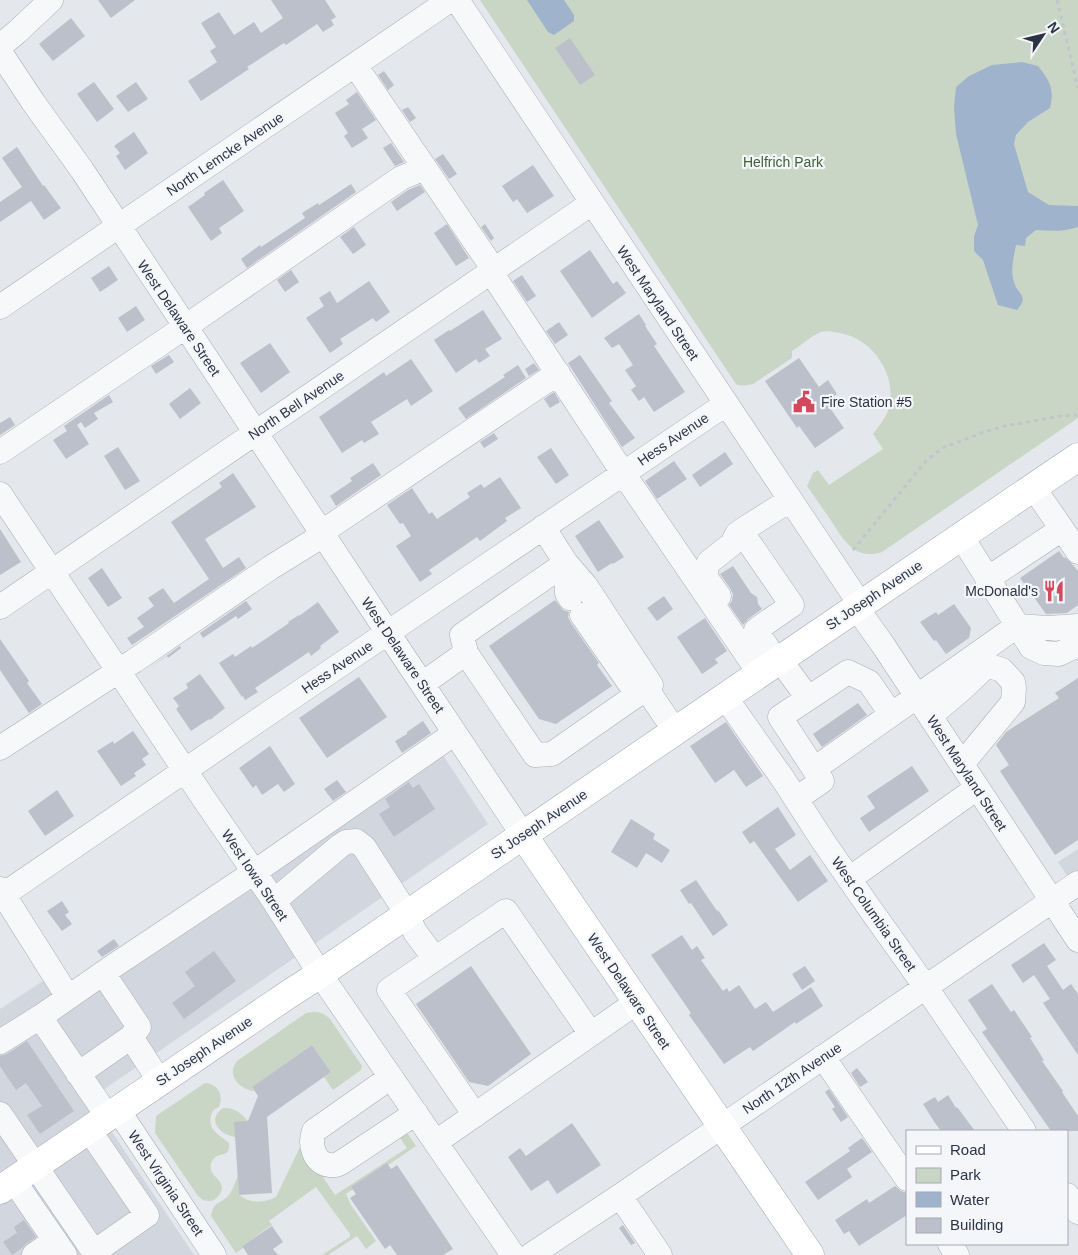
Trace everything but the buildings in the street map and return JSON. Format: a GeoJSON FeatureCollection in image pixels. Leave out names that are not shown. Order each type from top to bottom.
{"type":"FeatureCollection","features":[{"type":"Feature","properties":{"kind":"main road","name":"St Joseph Avenue"},"geometry":{"type":"LineString","coordinates":[[17,1179],[1078,457]]}},
{"type":"Feature","properties":{"kind":"main road","name":"West Delaware Street"},"geometry":{"type":"LineString","coordinates":[[523,834],[810,1255]]}},
{"type":"Feature","properties":{"kind":"street"},"geometry":{"type":"LineString","coordinates":[[0,46],[51,0]]}},
{"type":"Feature","properties":{"kind":"street","name":"North Lemcke Avenue"},"geometry":{"type":"LineString","coordinates":[[0,307],[450,0]]}},
{"type":"Feature","properties":{"kind":"street","name":"West Maryland Street"},"geometry":{"type":"LineString","coordinates":[[457,0],[790,500],[917,697],[1078,940]]}},
{"type":"Feature","properties":{"kind":"street","name":"West Delaware Street"},"geometry":{"type":"LineString","coordinates":[[0,52],[82,170],[118,227],[523,834]]}},
{"type":"Feature","properties":{"kind":"street"},"geometry":{"type":"LineString","coordinates":[[354,65],[425,168],[623,473],[688,569],[772,665],[808,698]]}},
{"type":"Feature","properties":{"kind":"street"},"geometry":{"type":"LineString","coordinates":[[0,452],[401,178],[425,168]]}},
{"type":"Feature","properties":{"kind":"street","name":"North Bell Avenue"},"geometry":{"type":"LineString","coordinates":[[0,607],[592,203]]}},
{"type":"Feature","properties":{"kind":"street"},"geometry":{"type":"LineString","coordinates":[[0,748],[312,542],[322,532],[558,373]]}},
{"type":"Feature","properties":{"kind":"street","name":"Hess Avenue"},"geometry":{"type":"LineString","coordinates":[[1,894],[186,771],[726,404]]}},
{"type":"Feature","properties":{"kind":"street"},"geometry":{"type":"LineString","coordinates":[[1033,487],[1071,541],[1071,552],[1078,566]]}},
{"type":"Feature","properties":{"kind":"street","name":"West Iowa Street"},"geometry":{"type":"LineString","coordinates":[[0,494],[274,901],[320,974],[512,1255]]}},
{"type":"Feature","properties":{"kind":"street"},"geometry":{"type":"LineString","coordinates":[[688,569],[790,500]]}},
{"type":"Feature","properties":{"kind":"street"},"geometry":{"type":"LineString","coordinates":[[543,527],[566,563],[586,586],[643,690]]}},
{"type":"Feature","properties":{"kind":"street"},"geometry":{"type":"LineString","coordinates":[[739,533],[792,605],[756,630],[743,630],[706,578],[706,569],[709,562],[732,544],[739,533]]}},
{"type":"Feature","properties":{"kind":"street"},"geometry":{"type":"LineString","coordinates":[[961,536],[1030,647],[1044,653],[1059,654],[1078,645]]}},
{"type":"Feature","properties":{"kind":"street"},"geometry":{"type":"LineString","coordinates":[[987,579],[1071,541]]}},
{"type":"Feature","properties":{"kind":"street"},"geometry":{"type":"LineString","coordinates":[[566,563],[567,593],[579,605],[675,731]]}},
{"type":"Feature","properties":{"kind":"street"},"geometry":{"type":"LineString","coordinates":[[566,563],[462,635],[466,653],[535,755],[552,754],[643,690]]}},
{"type":"Feature","properties":{"kind":"street"},"geometry":{"type":"LineString","coordinates":[[814,768],[917,697],[1020,630],[1078,626]]}},
{"type":"Feature","properties":{"kind":"street"},"geometry":{"type":"LineString","coordinates":[[756,630],[772,665]]}},
{"type":"Feature","properties":{"kind":"street"},"geometry":{"type":"LineString","coordinates":[[1020,630],[1040,640],[1060,642],[1078,635]]}},
{"type":"Feature","properties":{"kind":"street"},"geometry":{"type":"LineString","coordinates":[[422,684],[466,653]]}},
{"type":"Feature","properties":{"kind":"street"},"geometry":{"type":"LineString","coordinates":[[930,716],[983,668],[990,666],[1002,670],[1013,682],[1013,702],[962,764]]}},
{"type":"Feature","properties":{"kind":"street"},"geometry":{"type":"LineString","coordinates":[[796,799],[822,781],[780,717],[848,672],[869,682],[892,714]]}},
{"type":"Feature","properties":{"kind":"street","name":"West Columbia Street"},"geometry":{"type":"LineString","coordinates":[[725,697],[849,879],[926,986],[1023,1130]]}},
{"type":"Feature","properties":{"kind":"street"},"geometry":{"type":"LineString","coordinates":[[0,1042],[254,872],[455,733]]}},
{"type":"Feature","properties":{"kind":"street"},"geometry":{"type":"LineString","coordinates":[[769,759],[796,741]]}},
{"type":"Feature","properties":{"kind":"street"},"geometry":{"type":"LineString","coordinates":[[849,879],[977,788]]}},
{"type":"Feature","properties":{"kind":"street"},"geometry":{"type":"LineString","coordinates":[[274,901],[340,846],[346,842],[356,841],[364,847],[407,914],[416,932],[435,959]]}},
{"type":"Feature","properties":{"kind":"street","name":"North 12th Avenue"},"geometry":{"type":"LineString","coordinates":[[531,1255],[1078,883]]}},
{"type":"Feature","properties":{"kind":"street"},"geometry":{"type":"LineString","coordinates":[[1,894],[68,997]]}},
{"type":"Feature","properties":{"kind":"street"},"geometry":{"type":"LineString","coordinates":[[475,1114],[389,990],[506,911],[591,1034]]}},
{"type":"Feature","properties":{"kind":"street"},"geometry":{"type":"LineString","coordinates":[[78,1074],[131,1037],[139,1027],[103,973]]}},
{"type":"Feature","properties":{"kind":"street"},"geometry":{"type":"LineString","coordinates":[[436,1142],[637,1002]]}},
{"type":"Feature","properties":{"kind":"street"},"geometry":{"type":"LineString","coordinates":[[40,1017],[105,1119],[147,1215]]}},
{"type":"Feature","properties":{"kind":"street"},"geometry":{"type":"LineString","coordinates":[[131,1037],[160,1082]]}},
{"type":"Feature","properties":{"kind":"street"},"geometry":{"type":"LineString","coordinates":[[823,1057],[906,1178]]}},
{"type":"Feature","properties":{"kind":"street"},"geometry":{"type":"LineString","coordinates":[[391,1077],[314,1131],[312,1145],[315,1155],[321,1162],[329,1166],[342,1162],[416,1113]]}},
{"type":"Feature","properties":{"kind":"street"},"geometry":{"type":"LineString","coordinates":[[0,1114],[17,1179],[60,1247],[34,1255]]}},
{"type":"Feature","properties":{"kind":"street","name":"West Virginia Street"},"geometry":{"type":"LineString","coordinates":[[105,1119],[174,1195],[214,1255]]}},
{"type":"Feature","properties":{"kind":"street"},"geometry":{"type":"LineString","coordinates":[[17,1179],[93,1254],[174,1195]]}},
{"type":"Feature","properties":{"kind":"street"},"geometry":{"type":"LineString","coordinates":[[620,1196],[660,1255]]}},
{"type":"Feature","properties":{"kind":"street"},"geometry":{"type":"LineString","coordinates":[[1068,1197],[1078,1212]]}},
{"type":"Feature","properties":{"kind":"path"},"geometry":{"type":"LineString","coordinates":[[1057,0],[1078,88]]}},
{"type":"Feature","properties":{"kind":"path"},"geometry":{"type":"LineString","coordinates":[[853,550],[926,461],[942,448],[1005,426],[1061,416],[1078,415]]}},
{"type":"Feature","properties":{"kind":"shaded area"},"geometry":{"type":"Polygon","coordinates":[[[433,740],[488,824],[90,1099],[194,1255],[0,1255],[0,1009],[46,979],[58,995],[433,740]]]}},
{"type":"Feature","properties":{"kind":"shaded area"},"geometry":{"type":"Polygon","coordinates":[[[1078,849],[1078,892],[1058,862],[1078,849]]]}},
{"type":"Feature","properties":{"kind":"green space","name":"Helfrich Park"},"geometry":{"type":"Polygon","coordinates":[[[480,0],[1078,0],[1078,418],[882,552],[872,554],[857,551],[845,541],[807,486],[813,473],[818,470],[829,485],[883,449],[873,434],[888,412],[891,392],[889,381],[880,360],[873,351],[855,338],[824,331],[814,335],[792,351],[792,358],[753,384],[742,386],[736,384],[480,0]]]}},
{"type":"Feature","properties":{"kind":"green space"},"geometry":{"type":"Polygon","coordinates":[[[306,1013],[323,1014],[330,1019],[362,1066],[361,1070],[333,1090],[324,1077],[331,1072],[312,1045],[252,1087],[254,1091],[239,1084],[233,1071],[237,1061],[306,1013]]]}},
{"type":"Feature","properties":{"kind":"green space"},"geometry":{"type":"Polygon","coordinates":[[[205,1083],[213,1085],[219,1091],[221,1098],[219,1107],[213,1110],[211,1114],[211,1125],[229,1143],[228,1152],[216,1157],[211,1164],[212,1172],[222,1186],[219,1195],[212,1201],[203,1200],[198,1196],[155,1133],[156,1116],[205,1083]]]}},
{"type":"Feature","properties":{"kind":"green space"},"geometry":{"type":"Polygon","coordinates":[[[223,1108],[231,1108],[237,1111],[248,1121],[235,1137],[229,1136],[220,1130],[215,1122],[218,1113],[223,1108]]]}},
{"type":"Feature","properties":{"kind":"green space"},"geometry":{"type":"Polygon","coordinates":[[[405,1130],[416,1146],[346,1194],[351,1205],[376,1241],[366,1249],[357,1236],[328,1255],[322,1255],[350,1237],[350,1234],[316,1187],[269,1221],[272,1225],[242,1246],[243,1248],[236,1253],[211,1216],[214,1207],[230,1193],[238,1176],[239,1195],[244,1198],[258,1202],[276,1197],[301,1145],[335,1195],[407,1148],[398,1135],[405,1130]]]}},
{"type":"Feature","properties":{"kind":"water"},"geometry":{"type":"Polygon","coordinates":[[[527,0],[564,0],[574,15],[574,21],[554,35],[548,32],[527,0]]]}},
{"type":"Feature","properties":{"kind":"water"},"geometry":{"type":"Polygon","coordinates":[[[1022,62],[1038,66],[1048,80],[1052,95],[1050,108],[1028,122],[1016,135],[1014,144],[1028,192],[1049,205],[1078,206],[1078,227],[1052,231],[1036,230],[1026,238],[1025,246],[1016,245],[1012,273],[1016,286],[1023,298],[1017,310],[998,305],[983,260],[974,251],[974,236],[978,225],[956,134],[954,107],[956,87],[969,76],[992,65],[1022,62]]]}},
{"type":"Feature","properties":{"kind":"place","name":"Fire Station #5"},"geometry":{"type":"Point","coordinates":[804,402]}},
{"type":"Feature","properties":{"kind":"place","name":"McDonald's"},"geometry":{"type":"Point","coordinates":[1054,591]}}]}
